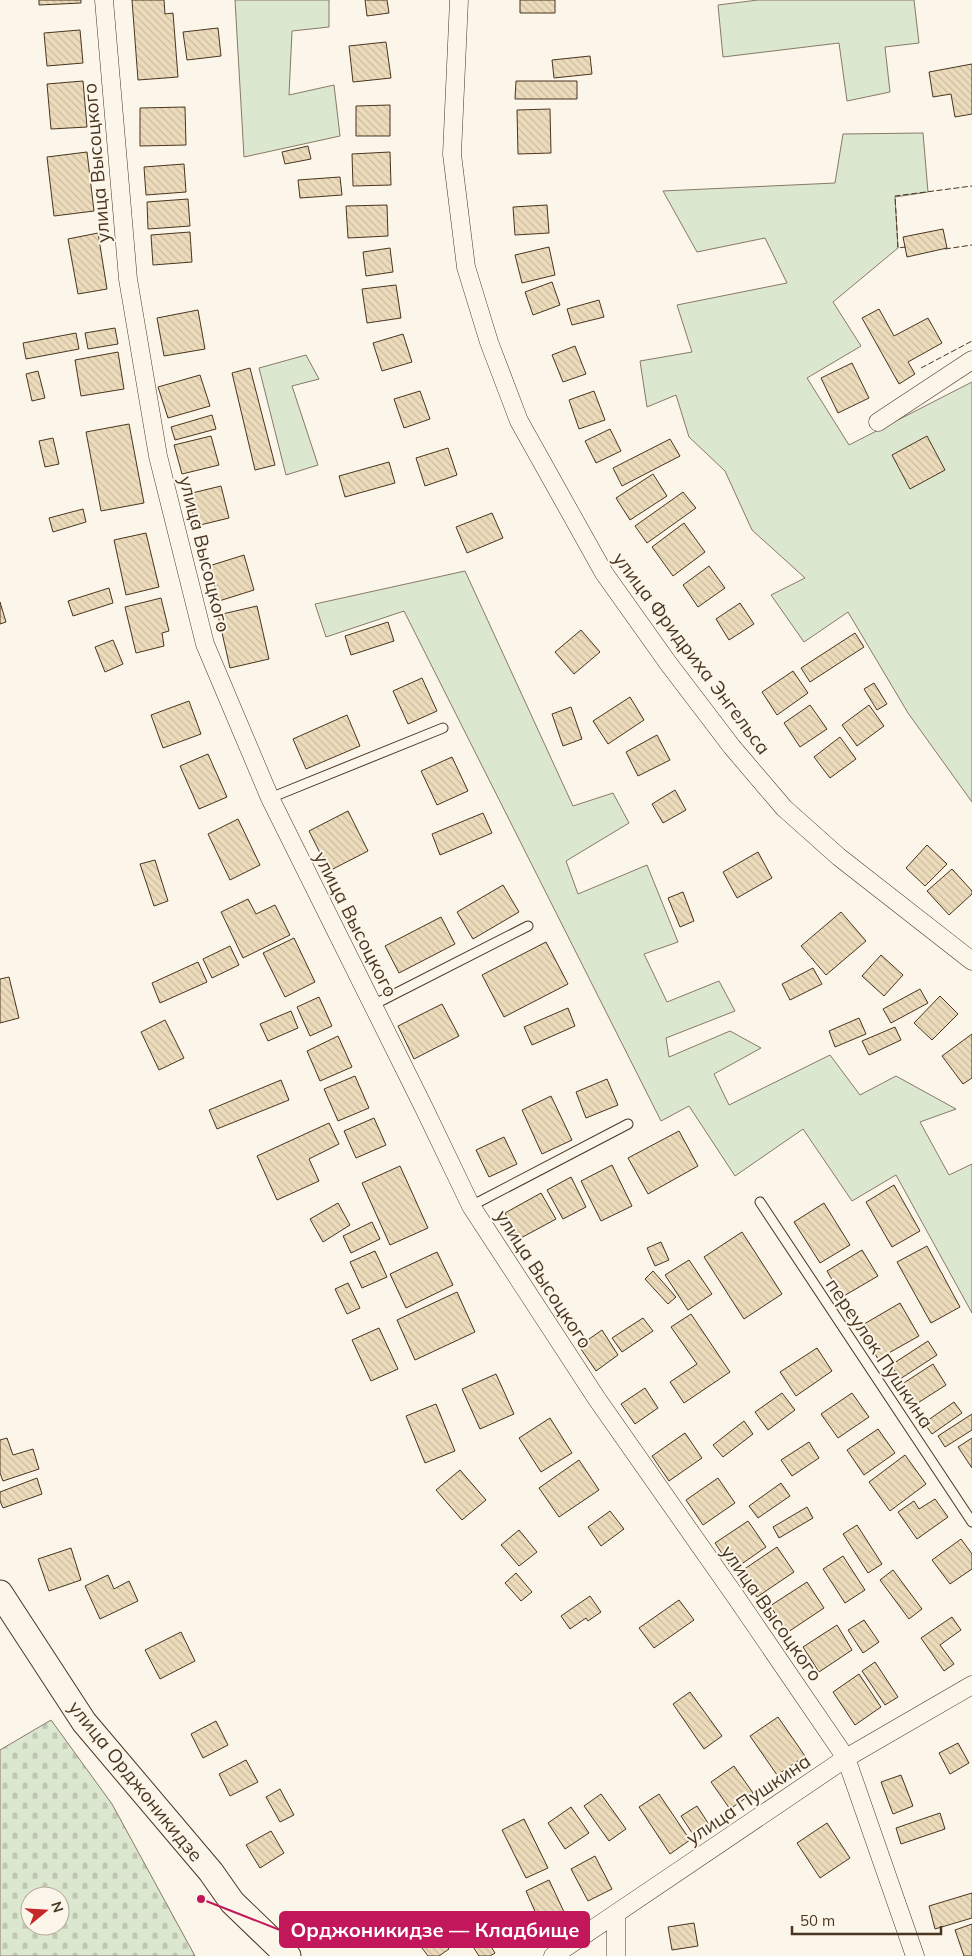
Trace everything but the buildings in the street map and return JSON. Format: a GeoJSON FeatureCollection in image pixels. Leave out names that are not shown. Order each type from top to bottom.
{"type":"FeatureCollection","features":[{"type":"Feature","properties":{"kind":"main road","name":"улица Орджоникидзе"},"geometry":{"type":"LineString","coordinates":[[0,1593],[84,1722],[211,1872],[232,1902],[288,1956]]}},
{"type":"Feature","properties":{"kind":"street","name":"улица Высоцкого"},"geometry":{"type":"LineString","coordinates":[[104,0],[128,280],[158,456],[205,644],[270,798],[471,1206],[597,1399],[846,1758],[916,1956]]}},
{"type":"Feature","properties":{"kind":"street","name":"улица Фридриха Энгельса"},"geometry":{"type":"LineString","coordinates":[[459,0],[452,154],[466,267],[489,342],[519,421],[604,573],[668,663],[732,747],[784,808],[839,857],[972,961]]}},
{"type":"Feature","properties":{"kind":"street"},"geometry":{"type":"LineString","coordinates":[[878,422],[972,360]]}},
{"type":"Feature","properties":{"kind":"street","name":"улица Пушкина"},"geometry":{"type":"LineString","coordinates":[[553,1956],[846,1758],[972,1685]]}},
{"type":"Feature","properties":{"kind":"street"},"geometry":{"type":"LineString","coordinates":[[616,1914],[616,1956]]}},
{"type":"Feature","properties":{"kind":"lane"},"geometry":{"type":"LineString","coordinates":[[270,798],[443,728]]}},
{"type":"Feature","properties":{"kind":"lane"},"geometry":{"type":"LineString","coordinates":[[373,1005],[528,926]]}},
{"type":"Feature","properties":{"kind":"lane"},"geometry":{"type":"LineString","coordinates":[[471,1206],[628,1124]]}},
{"type":"Feature","properties":{"kind":"lane","name":"переулок Пушкина"},"geometry":{"type":"LineString","coordinates":[[760,1202],[972,1522]]}},
{"type":"Feature","properties":{"kind":"green space"},"geometry":{"type":"Polygon","coordinates":[[[235,0],[329,0],[329,27],[292,31],[289,95],[334,85],[340,136],[244,157],[235,0]]]}},
{"type":"Feature","properties":{"kind":"green space"},"geometry":{"type":"Polygon","coordinates":[[[758,0],[914,0],[919,43],[885,47],[890,92],[847,101],[839,43],[723,57],[718,5],[758,0]]]}},
{"type":"Feature","properties":{"kind":"green space"},"geometry":{"type":"Polygon","coordinates":[[[923,133],[928,192],[895,197],[898,248],[833,302],[861,346],[807,378],[849,445],[972,382],[972,802],[908,713],[848,612],[804,642],[771,595],[805,578],[752,530],[725,471],[689,437],[676,395],[647,407],[640,361],[692,352],[677,305],[787,283],[765,238],[697,252],[663,191],[835,183],[843,134],[923,133]]]}},
{"type":"Feature","properties":{"kind":"green space"},"geometry":{"type":"Polygon","coordinates":[[[306,355],[319,379],[292,386],[318,465],[286,475],[259,368],[306,355]]]}},
{"type":"Feature","properties":{"kind":"green space"},"geometry":{"type":"Polygon","coordinates":[[[465,571],[573,806],[613,793],[629,823],[566,861],[578,894],[647,865],[678,942],[644,954],[667,1002],[719,981],[735,1011],[666,1038],[669,1057],[730,1031],[761,1048],[714,1074],[729,1105],[830,1055],[860,1095],[896,1076],[956,1109],[920,1122],[949,1175],[972,1164],[972,1313],[896,1175],[852,1201],[803,1129],[735,1176],[689,1106],[661,1121],[404,611],[326,637],[315,604],[465,571]]]}},
{"type":"Feature","properties":{"kind":"green space"},"geometry":{"type":"Polygon","coordinates":[[[51,1720],[112,1804],[195,1956],[0,1956],[0,1750],[51,1720]]]}},
{"type":"Feature","properties":{"kind":"fence"},"geometry":{"type":"LineString","coordinates":[[905,248],[898,248],[895,196],[972,186]]}},
{"type":"Feature","properties":{"kind":"fence"},"geometry":{"type":"LineString","coordinates":[[945,249],[972,245]]}},
{"type":"Feature","properties":{"kind":"fence"},"geometry":{"type":"LineString","coordinates":[[921,368],[972,341]]}},
{"type":"Feature","properties":{"kind":"place","name":"Орджоникидзе — Кладбище"},"geometry":{"type":"Point","coordinates":[201,1899]}}]}
